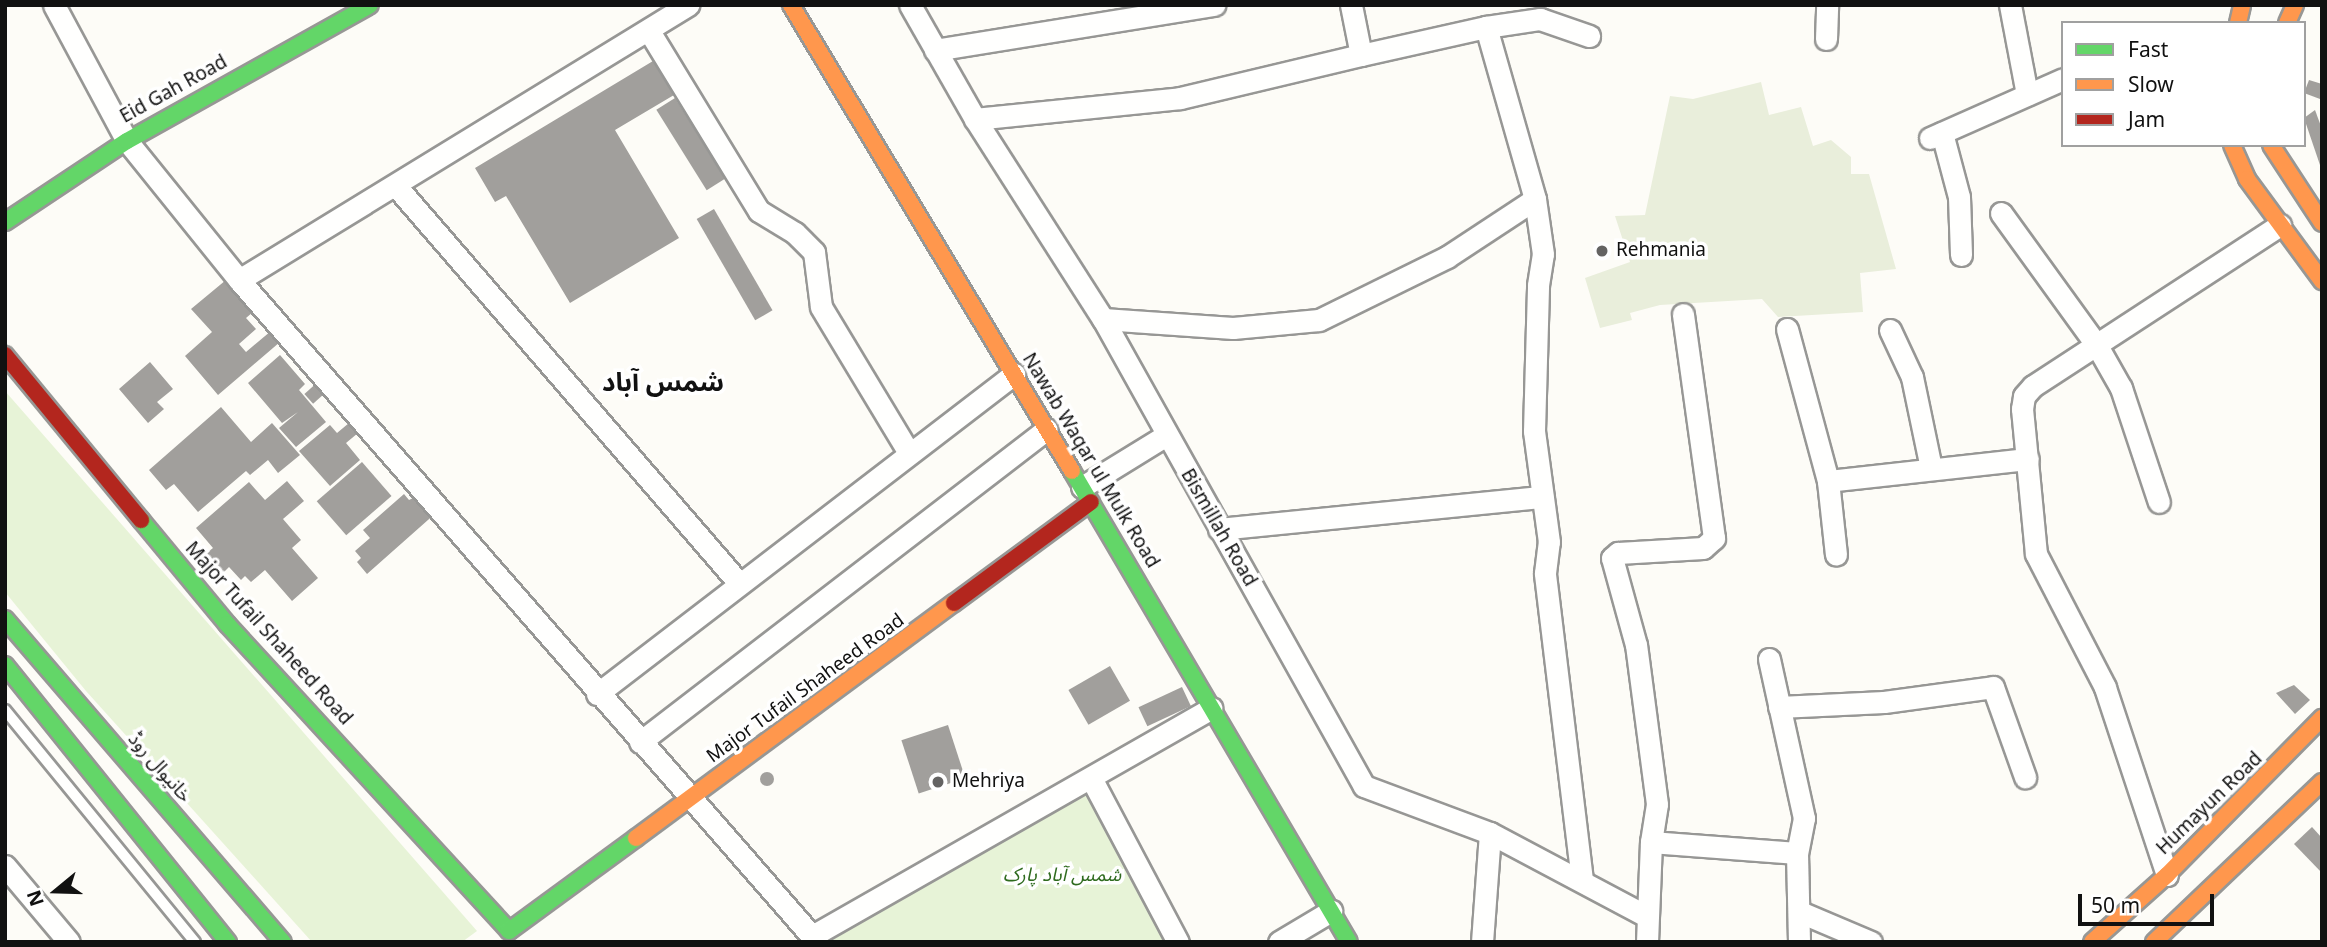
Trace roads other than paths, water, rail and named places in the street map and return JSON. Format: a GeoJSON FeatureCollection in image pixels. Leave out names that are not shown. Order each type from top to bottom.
{"type":"FeatureCollection","features":[{"type":"Feature","properties":{"kind":"street"},"geometry":{"type":"LineString","coordinates":[[54,5],[127,141],[239,281],[597,694],[815,939],[1212,708]]}},
{"type":"Feature","properties":{"kind":"street","name":"Eid Gah Road"},"geometry":{"type":"LineString","coordinates":[[5,222],[127,141],[370,5]]}},
{"type":"Feature","properties":{"kind":"street"},"geometry":{"type":"LineString","coordinates":[[239,281],[688,5]]}},
{"type":"Feature","properties":{"kind":"street","name":"Nawab Waqar ul Mulk Road"},"geometry":{"type":"LineString","coordinates":[[791,5],[1086,494],[1349,942]]}},
{"type":"Feature","properties":{"kind":"street","name":"Bismillah Road"},"geometry":{"type":"LineString","coordinates":[[910,5],[975,119],[1103,319],[1165,436],[1364,786],[1490,833],[1646,916]]}},
{"type":"Feature","properties":{"kind":"street"},"geometry":{"type":"LineString","coordinates":[[935,50],[1214,5]]}},
{"type":"Feature","properties":{"kind":"street"},"geometry":{"type":"LineString","coordinates":[[1351,5],[1361,55]]}},
{"type":"Feature","properties":{"kind":"street"},"geometry":{"type":"LineString","coordinates":[[1826,39],[1827,5]]}},
{"type":"Feature","properties":{"kind":"street"},"geometry":{"type":"LineString","coordinates":[[2010,5],[2027,94]]}},
{"type":"Feature","properties":{"kind":"street"},"geometry":{"type":"LineString","coordinates":[[2288,21],[2295,5]]}},
{"type":"Feature","properties":{"kind":"street"},"geometry":{"type":"LineString","coordinates":[[975,119],[1180,98],[1540,12],[1590,36]]}},
{"type":"Feature","properties":{"kind":"street"},"geometry":{"type":"LineString","coordinates":[[1486,27],[1535,199],[1543,254],[1538,285],[1534,430],[1549,542],[1545,573],[1582,880]]}},
{"type":"Feature","properties":{"kind":"street"},"geometry":{"type":"LineString","coordinates":[[649,30],[759,211],[795,233],[814,252],[821,307],[908,451]]}},
{"type":"Feature","properties":{"kind":"street"},"geometry":{"type":"LineString","coordinates":[[1961,255],[1959,197],[1936,135],[2061,80]]}},
{"type":"Feature","properties":{"kind":"street"},"geometry":{"type":"LineString","coordinates":[[2233,147],[2247,179],[2322,281]]}},
{"type":"Feature","properties":{"kind":"street"},"geometry":{"type":"LineString","coordinates":[[2272,147],[2322,223]]}},
{"type":"Feature","properties":{"kind":"street"},"geometry":{"type":"LineString","coordinates":[[396,186],[738,582]]}},
{"type":"Feature","properties":{"kind":"street"},"geometry":{"type":"LineString","coordinates":[[1103,319],[1233,328],[1319,320],[1447,257],[1535,199]]}},
{"type":"Feature","properties":{"kind":"street"},"geometry":{"type":"LineString","coordinates":[[2001,213],[2096,344],[2121,388],[2160,502]]}},
{"type":"Feature","properties":{"kind":"street"},"geometry":{"type":"LineString","coordinates":[[2168,875],[2105,687],[2036,554],[2024,396],[2096,344],[2280,225]]}},
{"type":"Feature","properties":{"kind":"street"},"geometry":{"type":"LineString","coordinates":[[1647,942],[1651,842],[1657,804],[1638,656],[1612,558],[1618,553],[1703,548],[1714,538],[1683,313]]}},
{"type":"Feature","properties":{"kind":"street"},"geometry":{"type":"LineString","coordinates":[[1787,329],[1828,481],[1836,555]]}},
{"type":"Feature","properties":{"kind":"street"},"geometry":{"type":"LineString","coordinates":[[1890,330],[1912,377],[1931,468]]}},
{"type":"Feature","properties":{"kind":"street","name":"Major Tufail Shaheed Road"},"geometry":{"type":"LineString","coordinates":[[5,355],[227,624],[508,938],[1086,494]]}},
{"type":"Feature","properties":{"kind":"street"},"geometry":{"type":"LineString","coordinates":[[597,694],[908,451],[1014,374]]}},
{"type":"Feature","properties":{"kind":"street"},"geometry":{"type":"LineString","coordinates":[[640,742],[1047,429]]}},
{"type":"Feature","properties":{"kind":"street"},"geometry":{"type":"LineString","coordinates":[[1086,494],[1165,436]]}},
{"type":"Feature","properties":{"kind":"street"},"geometry":{"type":"LineString","coordinates":[[1828,481],[2028,459]]}},
{"type":"Feature","properties":{"kind":"street"},"geometry":{"type":"LineString","coordinates":[[1219,529],[1542,497]]}},
{"type":"Feature","properties":{"kind":"street","name":"خانیوال روڈ"},"geometry":{"type":"LineString","coordinates":[[5,619],[283,942]]}},
{"type":"Feature","properties":{"kind":"street"},"geometry":{"type":"LineString","coordinates":[[1769,659],[1804,818],[1797,853],[1800,942]]}},
{"type":"Feature","properties":{"kind":"street"},"geometry":{"type":"LineString","coordinates":[[5,664],[173,877],[228,942]]}},
{"type":"Feature","properties":{"kind":"street"},"geometry":{"type":"LineString","coordinates":[[1779,707],[1884,702],[1993,687],[2025,777]]}},
{"type":"Feature","properties":{"kind":"street","name":"Humayun Road"},"geometry":{"type":"LineString","coordinates":[[2092,942],[2168,875],[2322,719]]}},
{"type":"Feature","properties":{"kind":"street"},"geometry":{"type":"LineString","coordinates":[[1091,778],[1178,942]]}},
{"type":"Feature","properties":{"kind":"street"},"geometry":{"type":"LineString","coordinates":[[2154,942],[2322,782]]}},
{"type":"Feature","properties":{"kind":"street"},"geometry":{"type":"LineString","coordinates":[[1482,942],[1490,833]]}},
{"type":"Feature","properties":{"kind":"street"},"geometry":{"type":"LineString","coordinates":[[1651,842],[1797,853]]}},
{"type":"Feature","properties":{"kind":"street"},"geometry":{"type":"LineString","coordinates":[[173,877],[203,852]]}},
{"type":"Feature","properties":{"kind":"street"},"geometry":{"type":"LineString","coordinates":[[5,866],[69,942]]}},
{"type":"Feature","properties":{"kind":"street"},"geometry":{"type":"LineString","coordinates":[[1279,942],[1331,911]]}},
{"type":"Feature","properties":{"kind":"street"},"geometry":{"type":"LineString","coordinates":[[1800,912],[1871,942]]}},
{"type":"Feature","properties":{"kind":"lane"},"geometry":{"type":"LineString","coordinates":[[5,710],[195,942]]}},
{"type":"Feature","properties":{"kind":"place","name":"Rehmania"},"geometry":{"type":"Point","coordinates":[1602,251]}},
{"type":"Feature","properties":{"kind":"place","name":"Mehriya"},"geometry":{"type":"Point","coordinates":[938,782]}},
{"type":"Feature","properties":{"kind":"district","name":"شمس آباد"},"geometry":{"type":"Point","coordinates":[663,383]}},
{"type":"Feature","properties":{"kind":"park label","name":"شمس آباد پارک"},"geometry":{"type":"Point","coordinates":[1062,876]}}]}
